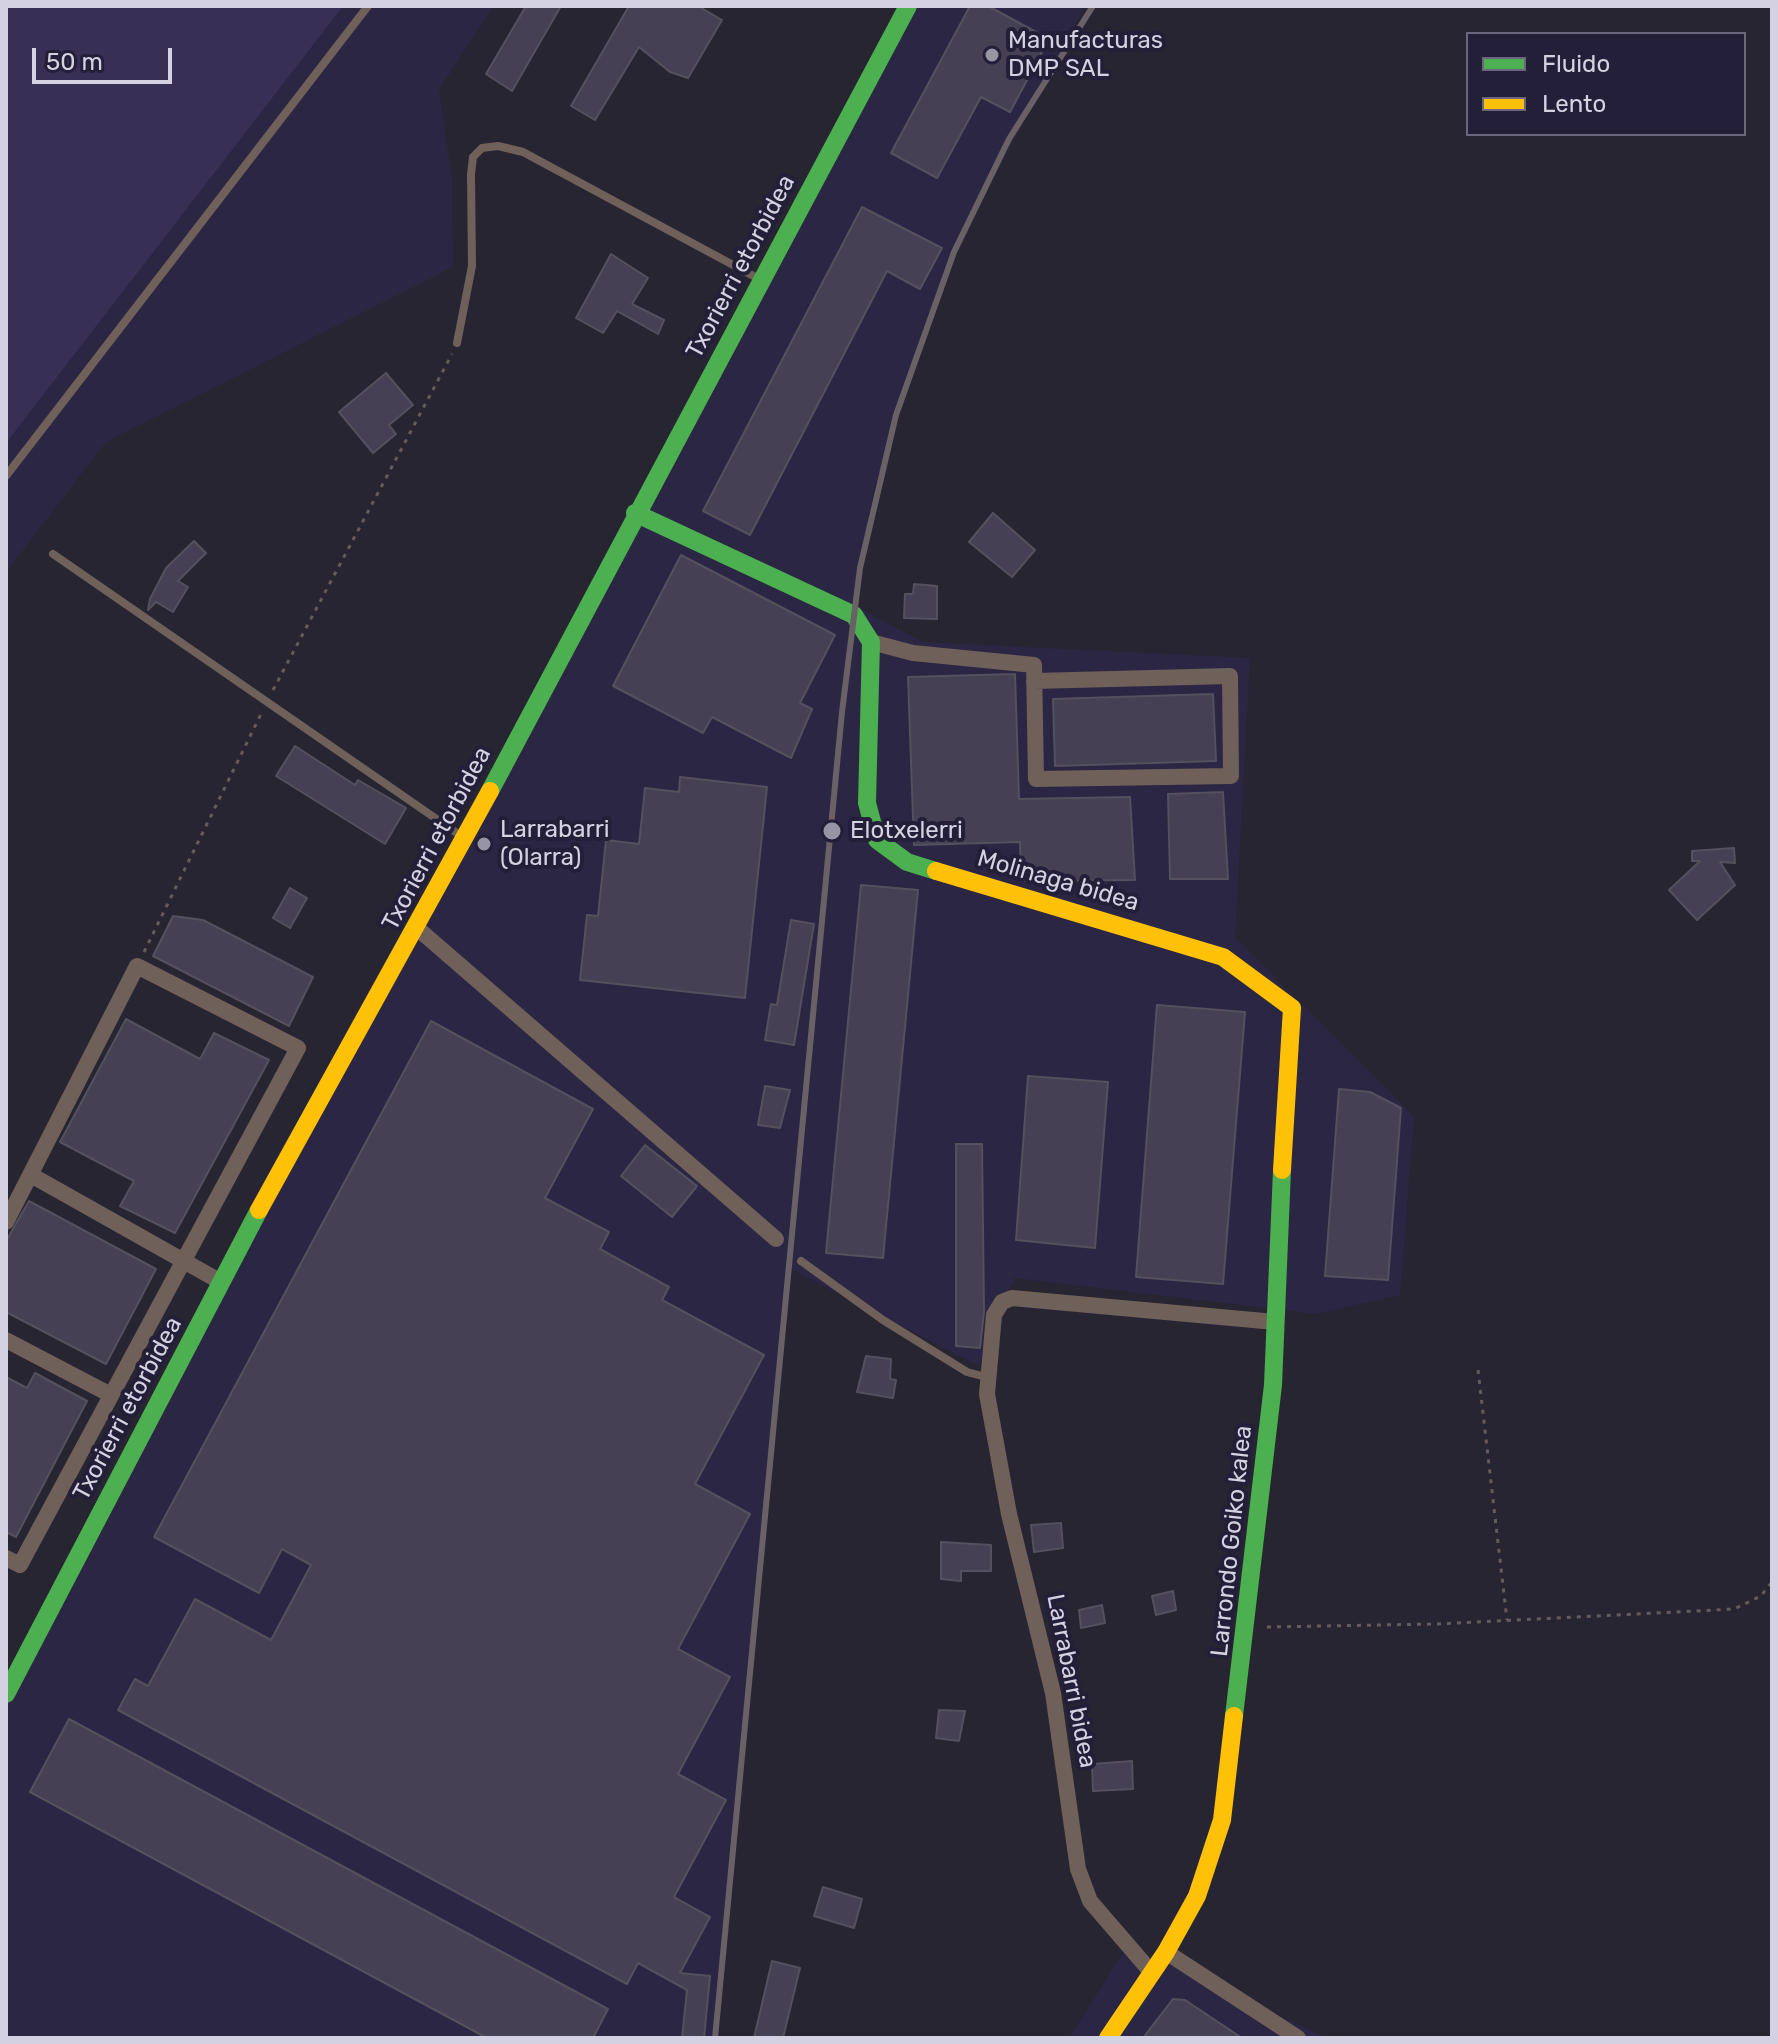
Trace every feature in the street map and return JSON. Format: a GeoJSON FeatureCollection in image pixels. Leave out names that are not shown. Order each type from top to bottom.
{"type":"FeatureCollection","features":[{"type":"Feature","properties":{"kind":"street","name":"Txorierri etorbidea"},"geometry":{"type":"LineString","coordinates":[[6,1694],[302,1129],[417,928],[635,513],[908,6]]}},
{"type":"Feature","properties":{"kind":"street"},"geometry":{"type":"LineString","coordinates":[[635,513],[854,615],[871,642],[913,653],[1034,665],[1034,681],[1036,779],[1231,776],[1230,676],[1034,681]]}},
{"type":"Feature","properties":{"kind":"street","name":"Molinaga bidea"},"geometry":{"type":"LineString","coordinates":[[871,642],[867,803],[877,840],[907,862],[1223,957],[1283,999],[1292,1008],[1294,1019]]}},
{"type":"Feature","properties":{"kind":"street"},"geometry":{"type":"LineString","coordinates":[[417,928],[776,1239]]}},
{"type":"Feature","properties":{"kind":"street"},"geometry":{"type":"LineString","coordinates":[[6,1222],[137,966],[298,1048],[20,1565],[6,1558]]}},
{"type":"Feature","properties":{"kind":"street","name":"Larrondo Goiko kalea"},"geometry":{"type":"LineString","coordinates":[[1108,2038],[1166,1952],[1197,1896],[1222,1820],[1273,1385],[1276,1258],[1294,1019]]}},
{"type":"Feature","properties":{"kind":"street"},"geometry":{"type":"LineString","coordinates":[[31,1175],[221,1282]]}},
{"type":"Feature","properties":{"kind":"street","name":"Larrabarri bidea"},"geometry":{"type":"LineString","coordinates":[[1152,1973],[1090,1901],[1078,1869],[1053,1693],[1009,1514],[986,1377],[994,1315],[1002,1302],[1012,1298],[1275,1322]]}},
{"type":"Feature","properties":{"kind":"street"},"geometry":{"type":"LineString","coordinates":[[6,1340],[111,1395]]}},
{"type":"Feature","properties":{"kind":"street"},"geometry":{"type":"LineString","coordinates":[[1166,1952],[1298,2038]]}},
{"type":"Feature","properties":{"kind":"lane"},"geometry":{"type":"LineString","coordinates":[[6,476],[368,6]]}},
{"type":"Feature","properties":{"kind":"lane"},"geometry":{"type":"LineString","coordinates":[[457,343],[472,266],[473,157],[482,148],[498,146],[523,152],[761,280]]}},
{"type":"Feature","properties":{"kind":"lane"},"geometry":{"type":"LineString","coordinates":[[53,554],[464,839]]}},
{"type":"Feature","properties":{"kind":"lane"},"geometry":{"type":"LineString","coordinates":[[801,1261],[883,1320],[967,1372],[986,1377]]}},
{"type":"Feature","properties":{"kind":"path"},"geometry":{"type":"LineString","coordinates":[[137,966],[266,704],[438,386],[457,343]]}},
{"type":"Feature","properties":{"kind":"path"},"geometry":{"type":"LineString","coordinates":[[1478,1370],[1507,1620]]}},
{"type":"Feature","properties":{"kind":"path"},"geometry":{"type":"LineString","coordinates":[[1247,1627],[1507,1620],[1734,1609],[1761,1596],[1772,1582]]}},
{"type":"Feature","properties":{"kind":"shaded area"},"geometry":{"type":"Polygon","coordinates":[[[6,6],[493,6],[439,90],[452,178],[453,267],[106,442],[6,572],[6,6]]]}},
{"type":"Feature","properties":{"kind":"shaded area"},"geometry":{"type":"Polygon","coordinates":[[[6,6],[343,6],[6,443],[6,6]]]}},
{"type":"Feature","properties":{"kind":"shaded area"},"geometry":{"type":"Polygon","coordinates":[[[918,6],[1085,6],[948,263],[874,489],[854,605],[923,642],[1250,658],[1235,938],[1414,1117],[1400,1295],[1317,1314],[1014,1278],[979,1366],[789,1268],[715,2038],[6,2038],[6,1710],[635,513],[918,6]]]}},
{"type":"Feature","properties":{"kind":"shaded area"},"geometry":{"type":"Polygon","coordinates":[[[1127,1947],[1327,2038],[1069,2038],[1127,1947]]]}},
{"type":"Feature","properties":{"kind":"building"},"geometry":{"type":"Polygon","coordinates":[[[526,6],[561,6],[512,91],[486,74],[526,6]]]}},
{"type":"Feature","properties":{"kind":"building"},"geometry":{"type":"Polygon","coordinates":[[[629,6],[698,6],[722,20],[688,78],[670,72],[639,47],[595,120],[571,106],[629,6]]]}},
{"type":"Feature","properties":{"kind":"building"},"geometry":{"type":"Polygon","coordinates":[[[970,6],[988,6],[1049,39],[1010,112],[981,97],[937,178],[891,153],[970,6]]]}},
{"type":"Feature","properties":{"kind":"building"},"geometry":{"type":"Polygon","coordinates":[[[862,207],[942,248],[920,289],[887,271],[750,535],[703,511],[862,207]]]}},
{"type":"Feature","properties":{"kind":"building"},"geometry":{"type":"Polygon","coordinates":[[[611,254],[648,278],[632,304],[664,320],[658,334],[617,311],[603,333],[576,318],[611,254]]]}},
{"type":"Feature","properties":{"kind":"building"},"geometry":{"type":"Polygon","coordinates":[[[386,373],[413,405],[389,425],[396,434],[373,453],[339,412],[386,373]]]}},
{"type":"Feature","properties":{"kind":"building"},"geometry":{"type":"Polygon","coordinates":[[[993,513],[1035,550],[1012,577],[969,542],[993,513]]]}},
{"type":"Feature","properties":{"kind":"building"},"geometry":{"type":"Polygon","coordinates":[[[194,541],[206,553],[178,581],[188,587],[173,612],[156,602],[148,610],[150,599],[166,568],[194,541]]]}},
{"type":"Feature","properties":{"kind":"building"},"geometry":{"type":"Polygon","coordinates":[[[681,555],[835,635],[800,703],[812,709],[791,758],[712,717],[703,733],[613,686],[681,555]]]}},
{"type":"Feature","properties":{"kind":"building"},"geometry":{"type":"Polygon","coordinates":[[[914,584],[937,586],[937,619],[904,618],[905,594],[913,594],[914,584]]]}},
{"type":"Feature","properties":{"kind":"building"},"geometry":{"type":"Polygon","coordinates":[[[1015,674],[1019,799],[1130,797],[1135,880],[1021,881],[1020,842],[914,845],[908,677],[1015,674]]]}},
{"type":"Feature","properties":{"kind":"building"},"geometry":{"type":"Polygon","coordinates":[[[1213,694],[1216,761],[1055,766],[1053,699],[1213,694]]]}},
{"type":"Feature","properties":{"kind":"building"},"geometry":{"type":"Polygon","coordinates":[[[295,746],[355,785],[358,780],[406,808],[385,844],[276,776],[295,746]]]}},
{"type":"Feature","properties":{"kind":"building"},"geometry":{"type":"Polygon","coordinates":[[[680,777],[767,787],[745,998],[580,980],[587,915],[598,916],[606,840],[639,844],[645,788],[679,792],[680,777]]]}},
{"type":"Feature","properties":{"kind":"building"},"geometry":{"type":"Polygon","coordinates":[[[1223,792],[1228,879],[1170,879],[1168,794],[1223,792]]]}},
{"type":"Feature","properties":{"kind":"building"},"geometry":{"type":"Polygon","coordinates":[[[1734,848],[1735,863],[1720,862],[1735,885],[1697,920],[1669,890],[1700,861],[1692,861],[1692,851],[1734,848]]]}},
{"type":"Feature","properties":{"kind":"building"},"geometry":{"type":"Polygon","coordinates":[[[861,885],[918,890],[883,1258],[826,1253],[861,885]]]}},
{"type":"Feature","properties":{"kind":"building"},"geometry":{"type":"Polygon","coordinates":[[[290,888],[307,898],[290,928],[273,918],[290,888]]]}},
{"type":"Feature","properties":{"kind":"building"},"geometry":{"type":"Polygon","coordinates":[[[173,916],[203,920],[313,977],[289,1026],[153,956],[173,916]]]}},
{"type":"Feature","properties":{"kind":"building"},"geometry":{"type":"Polygon","coordinates":[[[791,920],[814,924],[794,1045],[765,1040],[771,1004],[777,1005],[791,920]]]}},
{"type":"Feature","properties":{"kind":"building"},"geometry":{"type":"Polygon","coordinates":[[[1157,1005],[1245,1012],[1223,1284],[1136,1277],[1157,1005]]]}},
{"type":"Feature","properties":{"kind":"building"},"geometry":{"type":"Polygon","coordinates":[[[126,1019],[200,1059],[214,1033],[269,1060],[175,1233],[120,1206],[134,1181],[60,1142],[126,1019]]]}},
{"type":"Feature","properties":{"kind":"building"},"geometry":{"type":"Polygon","coordinates":[[[431,1021],[593,1109],[545,1198],[609,1232],[600,1249],[669,1287],[662,1300],[764,1355],[695,1484],[750,1514],[678,1649],[730,1677],[678,1774],[726,1800],[674,1897],[710,1917],[680,1973],[710,1976],[704,2038],[682,2038],[687,1990],[638,1963],[627,1984],[118,1710],[135,1679],[148,1686],[195,1599],[271,1640],[311,1565],[282,1549],[259,1593],[154,1537],[431,1021]]]}},
{"type":"Feature","properties":{"kind":"building"},"geometry":{"type":"Polygon","coordinates":[[[1028,1076],[1108,1082],[1095,1248],[1016,1240],[1028,1076]]]}},
{"type":"Feature","properties":{"kind":"building"},"geometry":{"type":"Polygon","coordinates":[[[765,1086],[790,1090],[780,1128],[758,1125],[765,1086]]]}},
{"type":"Feature","properties":{"kind":"building"},"geometry":{"type":"Polygon","coordinates":[[[1339,1089],[1370,1092],[1401,1108],[1388,1280],[1325,1276],[1339,1089]]]}},
{"type":"Feature","properties":{"kind":"building"},"geometry":{"type":"Polygon","coordinates":[[[956,1144],[982,1144],[984,1312],[980,1348],[956,1346],[956,1144]]]}},
{"type":"Feature","properties":{"kind":"building"},"geometry":{"type":"Polygon","coordinates":[[[645,1145],[697,1186],[672,1217],[621,1176],[645,1145]]]}},
{"type":"Feature","properties":{"kind":"building"},"geometry":{"type":"Polygon","coordinates":[[[29,1201],[156,1269],[106,1364],[6,1312],[6,1241],[29,1201]]]}},
{"type":"Feature","properties":{"kind":"building"},"geometry":{"type":"Polygon","coordinates":[[[866,1356],[891,1359],[890,1379],[896,1380],[893,1398],[857,1392],[866,1356]]]}},
{"type":"Feature","properties":{"kind":"building"},"geometry":{"type":"Polygon","coordinates":[[[35,1373],[87,1401],[16,1537],[6,1532],[6,1377],[27,1388],[35,1373]]]}},
{"type":"Feature","properties":{"kind":"building"},"geometry":{"type":"Polygon","coordinates":[[[1061,1523],[1063,1548],[1034,1552],[1031,1525],[1061,1523]]]}},
{"type":"Feature","properties":{"kind":"building"},"geometry":{"type":"Polygon","coordinates":[[[941,1542],[991,1545],[991,1571],[961,1571],[961,1581],[941,1579],[941,1542]]]}},
{"type":"Feature","properties":{"kind":"building"},"geometry":{"type":"Polygon","coordinates":[[[1173,1591],[1176,1610],[1156,1615],[1152,1596],[1173,1591]]]}},
{"type":"Feature","properties":{"kind":"building"},"geometry":{"type":"Polygon","coordinates":[[[1102,1605],[1105,1623],[1081,1628],[1079,1610],[1102,1605]]]}},
{"type":"Feature","properties":{"kind":"building"},"geometry":{"type":"Polygon","coordinates":[[[939,1710],[965,1711],[959,1741],[936,1738],[939,1710]]]}},
{"type":"Feature","properties":{"kind":"building"},"geometry":{"type":"Polygon","coordinates":[[[69,1719],[608,2009],[593,2038],[487,2038],[30,1792],[69,1719]]]}},
{"type":"Feature","properties":{"kind":"building"},"geometry":{"type":"Polygon","coordinates":[[[1132,1761],[1133,1789],[1093,1791],[1092,1764],[1132,1761]]]}},
{"type":"Feature","properties":{"kind":"building"},"geometry":{"type":"Polygon","coordinates":[[[823,1887],[862,1899],[854,1928],[814,1916],[823,1887]]]}},
{"type":"Feature","properties":{"kind":"building"},"geometry":{"type":"Polygon","coordinates":[[[772,1961],[800,1968],[783,2038],[754,2038],[772,1961]]]}},
{"type":"Feature","properties":{"kind":"building"},"geometry":{"type":"Polygon","coordinates":[[[1173,1999],[1185,2000],[1242,2038],[1143,2038],[1173,1999]]]}},
{"type":"Feature","properties":{"kind":"railway"},"geometry":{"type":"LineString","coordinates":[[715,2038],[842,712],[860,568],[896,415],[954,252],[1009,139],[1093,6]]}},
{"type":"Feature","properties":{"kind":"traffic: fast"},"geometry":{"type":"LineString","coordinates":[[490,791],[908,6]]}},
{"type":"Feature","properties":{"kind":"traffic: fast"},"geometry":{"type":"LineString","coordinates":[[635,513],[854,615],[871,642],[867,803],[877,840],[907,862],[936,871]]}},
{"type":"Feature","properties":{"kind":"traffic: fast"},"geometry":{"type":"LineString","coordinates":[[1234,1716],[1273,1385],[1282,1170]]}},
{"type":"Feature","properties":{"kind":"traffic: fast"},"geometry":{"type":"LineString","coordinates":[[6,1694],[259,1210]]}},
{"type":"Feature","properties":{"kind":"traffic: slow"},"geometry":{"type":"LineString","coordinates":[[259,1210],[490,791]]}},
{"type":"Feature","properties":{"kind":"traffic: slow"},"geometry":{"type":"LineString","coordinates":[[936,871],[1223,957],[1292,1008],[1282,1170]]}},
{"type":"Feature","properties":{"kind":"traffic: slow"},"geometry":{"type":"LineString","coordinates":[[1108,2038],[1166,1952],[1197,1896],[1222,1820],[1234,1716]]}},
{"type":"Feature","properties":{"kind":"place","name":"Manufacturas DMP SAL"},"geometry":{"type":"Point","coordinates":[992,55]}},
{"type":"Feature","properties":{"kind":"place","name":"Elotxelerri"},"geometry":{"type":"Point","coordinates":[832,831]}},
{"type":"Feature","properties":{"kind":"place","name":"Larrabarri (Olarra)"},"geometry":{"type":"Point","coordinates":[484,844]}}]}
